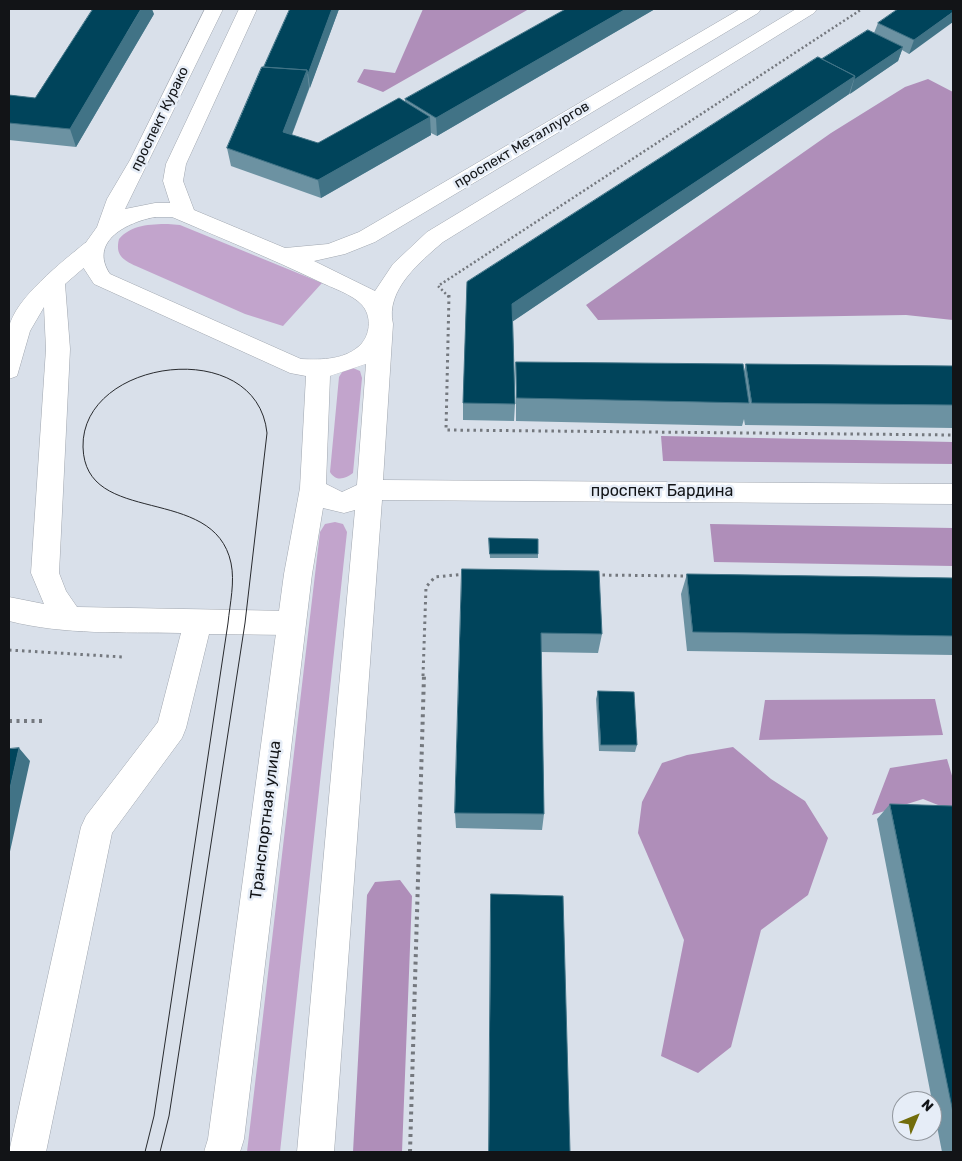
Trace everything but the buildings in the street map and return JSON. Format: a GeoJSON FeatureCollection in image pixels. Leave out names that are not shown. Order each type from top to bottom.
{"type":"FeatureCollection","features":[{"type":"Feature","properties":{"kind":"main road","name":"проспект Курако"},"geometry":{"type":"LineString","coordinates":[[107,229],[118,199],[214,9]]}},
{"type":"Feature","properties":{"kind":"main road","name":"проспект Курако"},"geometry":{"type":"LineString","coordinates":[[185,214],[173,181],[176,164],[248,9]]}},
{"type":"Feature","properties":{"kind":"main road","name":"проспект Металлургов"},"geometry":{"type":"LineString","coordinates":[[282,255],[316,255],[343,249],[367,237],[752,9]]}},
{"type":"Feature","properties":{"kind":"main road","name":"проспект Металлургов"},"geometry":{"type":"LineString","coordinates":[[318,369],[336,367],[357,358],[374,344],[384,295],[404,263],[435,237],[808,9]]}},
{"type":"Feature","properties":{"kind":"main road"},"geometry":{"type":"LineString","coordinates":[[9,370],[18,328],[54,281],[93,248],[107,229],[130,215],[155,210],[175,210],[282,255],[369,298],[380,317],[370,490],[316,1152]]}},
{"type":"Feature","properties":{"kind":"main road"},"geometry":{"type":"LineString","coordinates":[[93,248],[92,264],[102,279],[298,367],[318,369]]}},
{"type":"Feature","properties":{"kind":"main road"},"geometry":{"type":"LineString","coordinates":[[54,281],[58,349],[45,573],[54,597],[69,619]]}},
{"type":"Feature","properties":{"kind":"main road","name":"Транспортная улица"},"geometry":{"type":"LineString","coordinates":[[222,1152],[226,1139],[291,623],[313,488],[318,369]]}},
{"type":"Feature","properties":{"kind":"main road"},"geometry":{"type":"LineString","coordinates":[[313,488],[328,499],[344,504],[370,490]]}},
{"type":"Feature","properties":{"kind":"main road","name":"проспект Бардина"},"geometry":{"type":"LineString","coordinates":[[370,490],[953,494]]}},
{"type":"Feature","properties":{"kind":"main road"},"geometry":{"type":"LineString","coordinates":[[9,609],[34,615],[69,619],[291,623]]}},
{"type":"Feature","properties":{"kind":"main road"},"geometry":{"type":"LineString","coordinates":[[27,1152],[97,827],[171,728],[198,622]]}},
{"type":"Feature","properties":{"kind":"path"},"geometry":{"type":"LineString","coordinates":[[862,9],[438,286],[449,295],[446,430],[953,435]]}},
{"type":"Feature","properties":{"kind":"path"},"geometry":{"type":"LineString","coordinates":[[410,1152],[426,587],[435,577],[471,574]]}},
{"type":"Feature","properties":{"kind":"path"},"geometry":{"type":"LineString","coordinates":[[588,575],[696,576]]}},
{"type":"Feature","properties":{"kind":"path"},"geometry":{"type":"LineString","coordinates":[[9,650],[123,657]]}},
{"type":"Feature","properties":{"kind":"path"},"geometry":{"type":"LineString","coordinates":[[9,721],[43,721]]}},
{"type":"Feature","properties":{"kind":"shaded area"},"geometry":{"type":"Polygon","coordinates":[[[423,9],[529,9],[383,92],[357,82],[364,69],[395,73],[423,9]]]}},
{"type":"Feature","properties":{"kind":"shaded area"},"geometry":{"type":"Polygon","coordinates":[[[928,79],[953,92],[953,320],[906,315],[598,320],[586,305],[831,133],[905,87],[928,79]]]}},
{"type":"Feature","properties":{"kind":"shaded area"},"geometry":{"type":"Polygon","coordinates":[[[180,225],[322,283],[283,326],[245,314],[127,262],[119,253],[119,239],[129,231],[141,226],[180,225]]]}},
{"type":"Feature","properties":{"kind":"shaded area"},"geometry":{"type":"Polygon","coordinates":[[[353,368],[360,371],[362,378],[353,473],[344,478],[338,478],[330,472],[339,377],[344,369],[353,368]]]}},
{"type":"Feature","properties":{"kind":"shaded area"},"geometry":{"type":"Polygon","coordinates":[[[661,436],[953,442],[953,464],[663,461],[661,436]]]}},
{"type":"Feature","properties":{"kind":"shaded area"},"geometry":{"type":"Polygon","coordinates":[[[335,522],[343,524],[347,532],[280,1152],[247,1152],[320,532],[325,524],[335,522]]]}},
{"type":"Feature","properties":{"kind":"shaded area"},"geometry":{"type":"Polygon","coordinates":[[[710,524],[953,528],[953,566],[714,562],[710,524]]]}},
{"type":"Feature","properties":{"kind":"shaded area"},"geometry":{"type":"Polygon","coordinates":[[[935,699],[943,735],[759,740],[765,700],[935,699]]]}},
{"type":"Feature","properties":{"kind":"shaded area"},"geometry":{"type":"Polygon","coordinates":[[[733,747],[771,779],[805,801],[828,838],[808,895],[761,930],[731,1047],[698,1073],[661,1056],[684,940],[638,833],[642,802],[662,763],[687,755],[733,747]]]}},
{"type":"Feature","properties":{"kind":"shaded area"},"geometry":{"type":"Polygon","coordinates":[[[947,759],[953,779],[953,811],[923,799],[872,815],[890,768],[947,759]]]}},
{"type":"Feature","properties":{"kind":"shaded area"},"geometry":{"type":"Polygon","coordinates":[[[400,880],[412,896],[402,1152],[353,1152],[367,895],[375,882],[400,880]]]}},
{"type":"Feature","properties":{"kind":"tram line"},"geometry":{"type":"LineString","coordinates":[[145,1152],[154,1116],[228,623],[232,593],[232,570],[231,563],[220,538],[201,523],[177,512],[126,498],[105,488],[89,472],[83,447],[90,417],[110,393],[138,378],[170,370],[204,371],[234,381],[256,402],[267,433],[245,623],[169,1116],[160,1152]]}}]}
